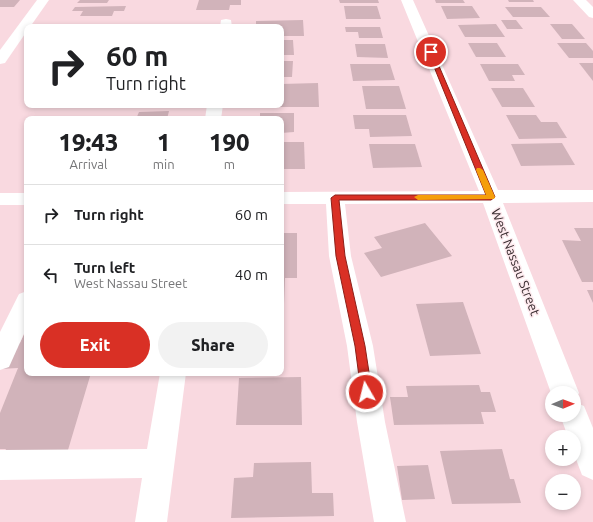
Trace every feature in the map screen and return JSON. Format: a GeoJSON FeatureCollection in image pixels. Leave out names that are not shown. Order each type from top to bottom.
{"type":"FeatureCollection","features":[{"type":"Feature","properties":{"kind":"street"},"geometry":{"type":"LineString","coordinates":[[26,24],[43,0]]}},
{"type":"Feature","properties":{"kind":"street","name":"West Nassau Street"},"geometry":{"type":"LineString","coordinates":[[407,0],[448,92],[491,197],[562,386]]}},
{"type":"Feature","properties":{"kind":"street"},"geometry":{"type":"LineString","coordinates":[[579,0],[593,14]]}},
{"type":"Feature","properties":{"kind":"street"},"geometry":{"type":"LineString","coordinates":[[0,60],[24,27]]}},
{"type":"Feature","properties":{"kind":"street"},"geometry":{"type":"LineString","coordinates":[[284,198],[593,196]]}},
{"type":"Feature","properties":{"kind":"street"},"geometry":{"type":"LineString","coordinates":[[335,198],[340,256],[360,346],[371,422],[390,522]]}},
{"type":"Feature","properties":{"kind":"street"},"geometry":{"type":"LineString","coordinates":[[0,199],[24,199]]}},
{"type":"Feature","properties":{"kind":"street"},"geometry":{"type":"LineString","coordinates":[[0,359],[24,307]]}},
{"type":"Feature","properties":{"kind":"street"},"geometry":{"type":"LineString","coordinates":[[151,522],[173,376]]}},
{"type":"Feature","properties":{"kind":"street"},"geometry":{"type":"LineString","coordinates":[[577,422],[593,465]]}},
{"type":"Feature","properties":{"kind":"street"},"geometry":{"type":"LineString","coordinates":[[0,465],[159,463]]}},
{"type":"Feature","properties":{"kind":"building"},"geometry":{"type":"Polygon","coordinates":[[[0,0],[20,0],[14,7],[0,7],[0,0]]]}},
{"type":"Feature","properties":{"kind":"building"},"geometry":{"type":"Polygon","coordinates":[[[80,0],[109,0],[107,3],[77,3],[80,0]]]}},
{"type":"Feature","properties":{"kind":"building"},"geometry":{"type":"Polygon","coordinates":[[[199,0],[241,0],[241,5],[230,5],[229,10],[196,10],[199,0]]]}},
{"type":"Feature","properties":{"kind":"building"},"geometry":{"type":"Polygon","coordinates":[[[339,0],[378,0],[379,3],[340,3],[339,0]]]}},
{"type":"Feature","properties":{"kind":"building"},"geometry":{"type":"Polygon","coordinates":[[[435,0],[463,0],[465,3],[436,3],[435,0]]]}},
{"type":"Feature","properties":{"kind":"building"},"geometry":{"type":"Polygon","coordinates":[[[508,0],[533,0],[534,2],[509,2],[508,0]]]}},
{"type":"Feature","properties":{"kind":"building"},"geometry":{"type":"Polygon","coordinates":[[[126,6],[124,11],[114,11],[112,16],[80,16],[83,11],[72,11],[75,7],[126,6]]]}},
{"type":"Feature","properties":{"kind":"building"},"geometry":{"type":"Polygon","coordinates":[[[344,6],[377,6],[381,19],[346,19],[344,6]]]}},
{"type":"Feature","properties":{"kind":"building"},"geometry":{"type":"Polygon","coordinates":[[[441,6],[472,6],[480,18],[447,19],[441,6]]]}},
{"type":"Feature","properties":{"kind":"building"},"geometry":{"type":"Polygon","coordinates":[[[505,7],[541,7],[550,17],[513,17],[505,7]]]}},
{"type":"Feature","properties":{"kind":"building"},"geometry":{"type":"Polygon","coordinates":[[[303,20],[304,36],[284,36],[284,24],[256,24],[256,21],[303,20]]]}},
{"type":"Feature","properties":{"kind":"building"},"geometry":{"type":"Polygon","coordinates":[[[501,20],[516,20],[523,29],[507,29],[501,20]]]}},
{"type":"Feature","properties":{"kind":"building"},"geometry":{"type":"Polygon","coordinates":[[[496,24],[505,37],[465,37],[458,25],[496,24]]]}},
{"type":"Feature","properties":{"kind":"building"},"geometry":{"type":"Polygon","coordinates":[[[550,24],[572,24],[585,39],[562,39],[550,24]]]}},
{"type":"Feature","properties":{"kind":"building"},"geometry":{"type":"Polygon","coordinates":[[[345,27],[380,27],[383,38],[359,38],[358,32],[346,32],[345,27]]]}},
{"type":"Feature","properties":{"kind":"building"},"geometry":{"type":"Polygon","coordinates":[[[284,40],[293,40],[294,55],[284,55],[284,40]]]}},
{"type":"Feature","properties":{"kind":"building"},"geometry":{"type":"Polygon","coordinates":[[[468,43],[497,43],[506,57],[476,57],[468,43]]]}},
{"type":"Feature","properties":{"kind":"building"},"geometry":{"type":"Polygon","coordinates":[[[557,43],[586,43],[593,51],[593,58],[569,58],[557,43]]]}},
{"type":"Feature","properties":{"kind":"building"},"geometry":{"type":"Polygon","coordinates":[[[355,44],[385,44],[388,58],[357,57],[355,44]]]}},
{"type":"Feature","properties":{"kind":"building"},"geometry":{"type":"Polygon","coordinates":[[[284,61],[293,61],[292,77],[284,77],[284,61]]]}},
{"type":"Feature","properties":{"kind":"building"},"geometry":{"type":"Polygon","coordinates":[[[579,63],[593,63],[593,81],[579,63]]]}},
{"type":"Feature","properties":{"kind":"building"},"geometry":{"type":"Polygon","coordinates":[[[350,64],[390,64],[395,80],[353,81],[350,64]]]}},
{"type":"Feature","properties":{"kind":"building"},"geometry":{"type":"Polygon","coordinates":[[[480,64],[518,64],[525,75],[512,75],[515,81],[489,81],[480,64]]]}},
{"type":"Feature","properties":{"kind":"building"},"geometry":{"type":"Polygon","coordinates":[[[318,83],[319,107],[284,107],[284,84],[318,83]]]}},
{"type":"Feature","properties":{"kind":"building"},"geometry":{"type":"Polygon","coordinates":[[[362,86],[399,86],[406,109],[366,109],[362,86]]]}},
{"type":"Feature","properties":{"kind":"building"},"geometry":{"type":"Polygon","coordinates":[[[491,88],[523,88],[535,107],[502,107],[491,88]]]}},
{"type":"Feature","properties":{"kind":"building"},"geometry":{"type":"Polygon","coordinates":[[[169,111],[168,116],[137,116],[139,112],[169,111]]]}},
{"type":"Feature","properties":{"kind":"building"},"geometry":{"type":"Polygon","coordinates":[[[260,113],[294,113],[294,132],[284,133],[284,116],[260,116],[260,113]]]}},
{"type":"Feature","properties":{"kind":"building"},"geometry":{"type":"Polygon","coordinates":[[[353,115],[406,115],[412,136],[370,137],[369,129],[355,129],[353,115]]]}},
{"type":"Feature","properties":{"kind":"building"},"geometry":{"type":"Polygon","coordinates":[[[506,115],[536,115],[541,122],[557,122],[567,138],[519,139],[506,115]]]}},
{"type":"Feature","properties":{"kind":"building"},"geometry":{"type":"Polygon","coordinates":[[[284,142],[304,142],[305,169],[284,169],[284,142]]]}},
{"type":"Feature","properties":{"kind":"building"},"geometry":{"type":"Polygon","coordinates":[[[562,143],[575,165],[521,166],[511,144],[562,143]]]}},
{"type":"Feature","properties":{"kind":"building"},"geometry":{"type":"Polygon","coordinates":[[[369,144],[415,144],[422,167],[373,168],[369,144]]]}},
{"type":"Feature","properties":{"kind":"building"},"geometry":{"type":"Polygon","coordinates":[[[425,223],[452,256],[381,277],[364,253],[382,248],[374,237],[425,223]]]}},
{"type":"Feature","properties":{"kind":"building"},"geometry":{"type":"Polygon","coordinates":[[[574,228],[593,228],[593,282],[582,282],[562,240],[581,241],[574,228]]]}},
{"type":"Feature","properties":{"kind":"building"},"geometry":{"type":"Polygon","coordinates":[[[284,233],[297,233],[297,278],[285,278],[284,304],[284,233]]]}},
{"type":"Feature","properties":{"kind":"building"},"geometry":{"type":"Polygon","coordinates":[[[587,290],[593,290],[593,303],[587,290]]]}},
{"type":"Feature","properties":{"kind":"building"},"geometry":{"type":"Polygon","coordinates":[[[463,302],[481,354],[430,356],[416,304],[463,302]]]}},
{"type":"Feature","properties":{"kind":"building"},"geometry":{"type":"Polygon","coordinates":[[[24,334],[24,376],[90,376],[68,450],[2,459],[6,449],[0,449],[0,413],[18,368],[0,369],[0,343],[20,343],[24,334]]]}},
{"type":"Feature","properties":{"kind":"building"},"geometry":{"type":"Polygon","coordinates":[[[301,377],[302,425],[236,425],[239,378],[301,377]]]}},
{"type":"Feature","properties":{"kind":"building"},"geometry":{"type":"Polygon","coordinates":[[[479,385],[481,392],[490,392],[496,412],[481,412],[484,424],[394,425],[390,397],[408,397],[406,386],[479,385]]]}},
{"type":"Feature","properties":{"kind":"building"},"geometry":{"type":"Polygon","coordinates":[[[502,449],[510,479],[514,479],[521,503],[452,504],[440,451],[502,449]]]}},
{"type":"Feature","properties":{"kind":"building"},"geometry":{"type":"Polygon","coordinates":[[[311,462],[312,493],[333,493],[334,516],[231,518],[234,478],[253,477],[254,463],[311,462]]]}},
{"type":"Feature","properties":{"kind":"building"},"geometry":{"type":"Polygon","coordinates":[[[428,465],[435,499],[402,500],[397,466],[428,465]]]}},
{"type":"Feature","properties":{"kind":"slow traffic"},"geometry":{"type":"LineString","coordinates":[[418,197],[491,197],[480,170]]}},
{"type":"Feature","properties":{"kind":"route"},"geometry":{"type":"LineString","coordinates":[[366,392],[360,346],[340,256],[335,198],[491,197],[431,52]]}}]}
